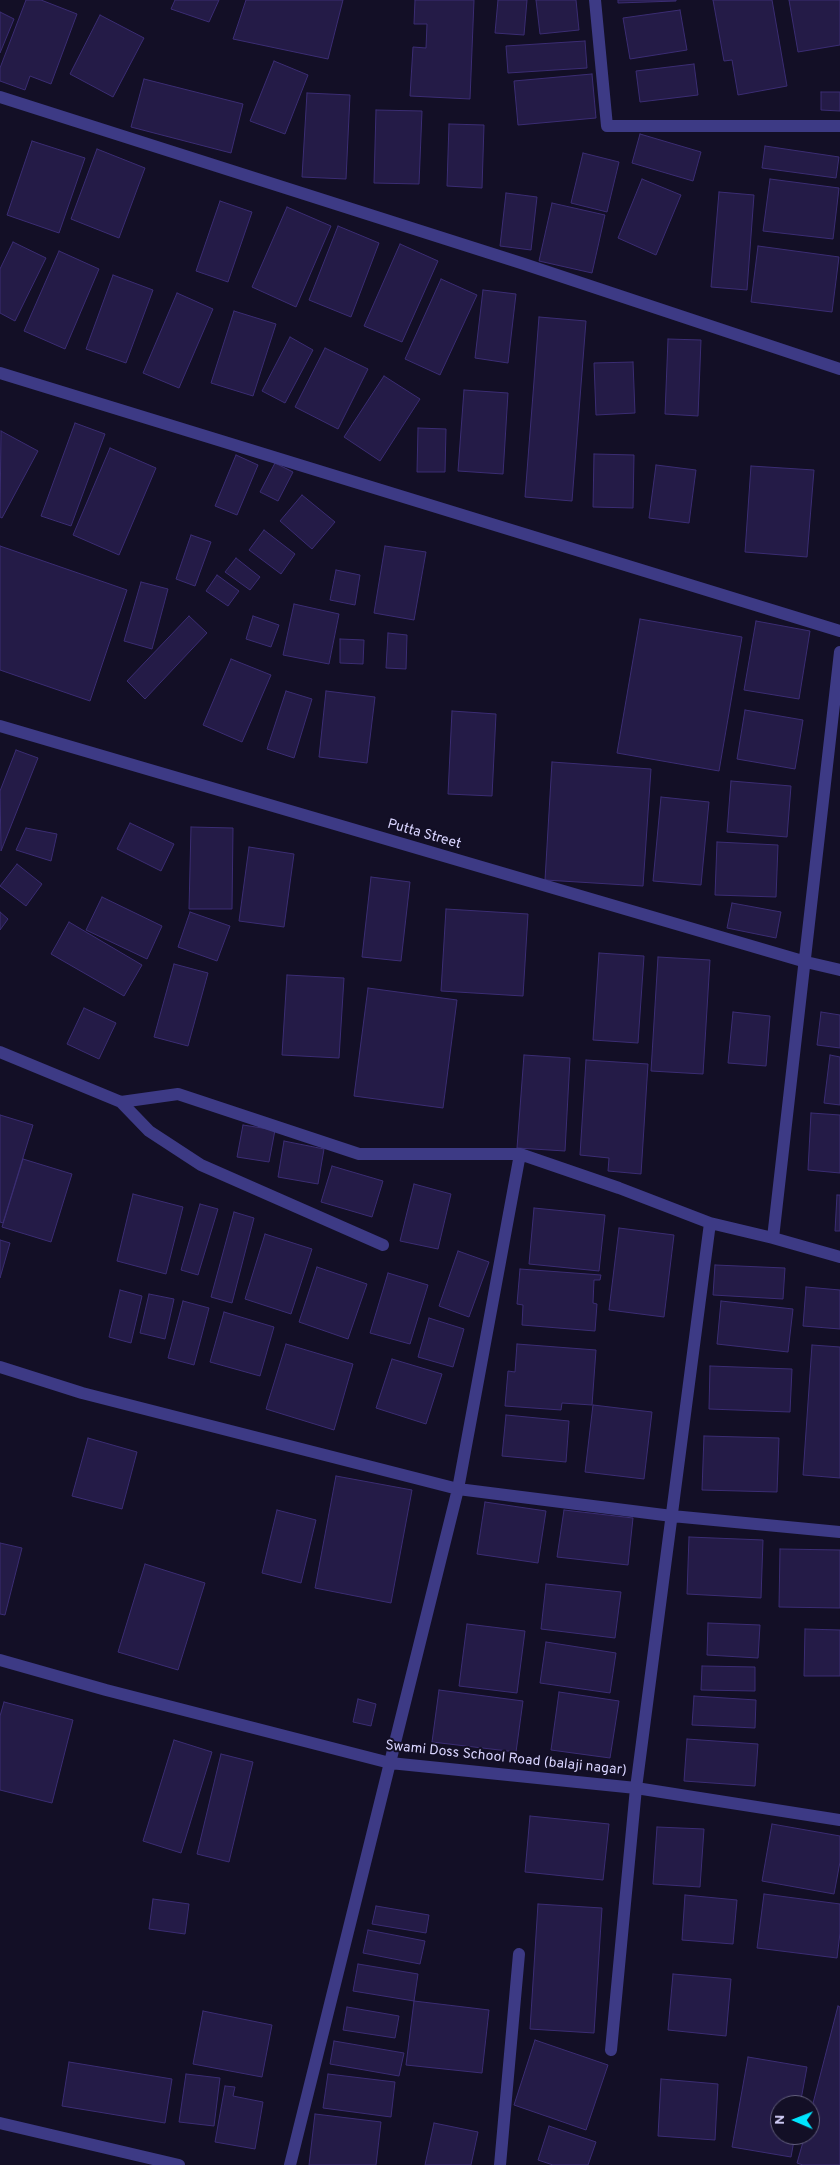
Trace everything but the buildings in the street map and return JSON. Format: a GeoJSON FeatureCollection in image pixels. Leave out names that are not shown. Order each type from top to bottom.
{"type":"FeatureCollection","features":[{"type":"Feature","properties":{"kind":"street"},"geometry":{"type":"LineString","coordinates":[[595,0],[606,126],[840,126]]}},
{"type":"Feature","properties":{"kind":"street"},"geometry":{"type":"LineString","coordinates":[[0,97],[521,263],[840,369]]}},
{"type":"Feature","properties":{"kind":"street"},"geometry":{"type":"LineString","coordinates":[[0,373],[840,631]]}},
{"type":"Feature","properties":{"kind":"street"},"geometry":{"type":"LineString","coordinates":[[773,1238],[840,652]]}},
{"type":"Feature","properties":{"kind":"street","name":"Putta Street"},"geometry":{"type":"LineString","coordinates":[[0,726],[806,962],[840,970]]}},
{"type":"Feature","properties":{"kind":"street"},"geometry":{"type":"LineString","coordinates":[[0,1052],[121,1102],[148,1131],[201,1165],[383,1245]]}},
{"type":"Feature","properties":{"kind":"street"},"geometry":{"type":"LineString","coordinates":[[121,1102],[178,1094],[359,1154],[520,1154],[619,1188],[710,1223],[840,1257]]}},
{"type":"Feature","properties":{"kind":"street"},"geometry":{"type":"LineString","coordinates":[[290,2165],[458,1489],[520,1154]]}},
{"type":"Feature","properties":{"kind":"street"},"geometry":{"type":"LineString","coordinates":[[611,2050],[636,1788],[710,1223]]}},
{"type":"Feature","properties":{"kind":"street"},"geometry":{"type":"LineString","coordinates":[[0,1367],[82,1393],[458,1489],[672,1516],[840,1532]]}},
{"type":"Feature","properties":{"kind":"street","name":"Swami Doss School Road (balaji nagar)"},"geometry":{"type":"LineString","coordinates":[[0,1660],[390,1763],[636,1788],[840,1820]]}},
{"type":"Feature","properties":{"kind":"street"},"geometry":{"type":"LineString","coordinates":[[500,2165],[519,1954]]}},
{"type":"Feature","properties":{"kind":"street"},"geometry":{"type":"LineString","coordinates":[[0,2123],[179,2165]]}}]}
